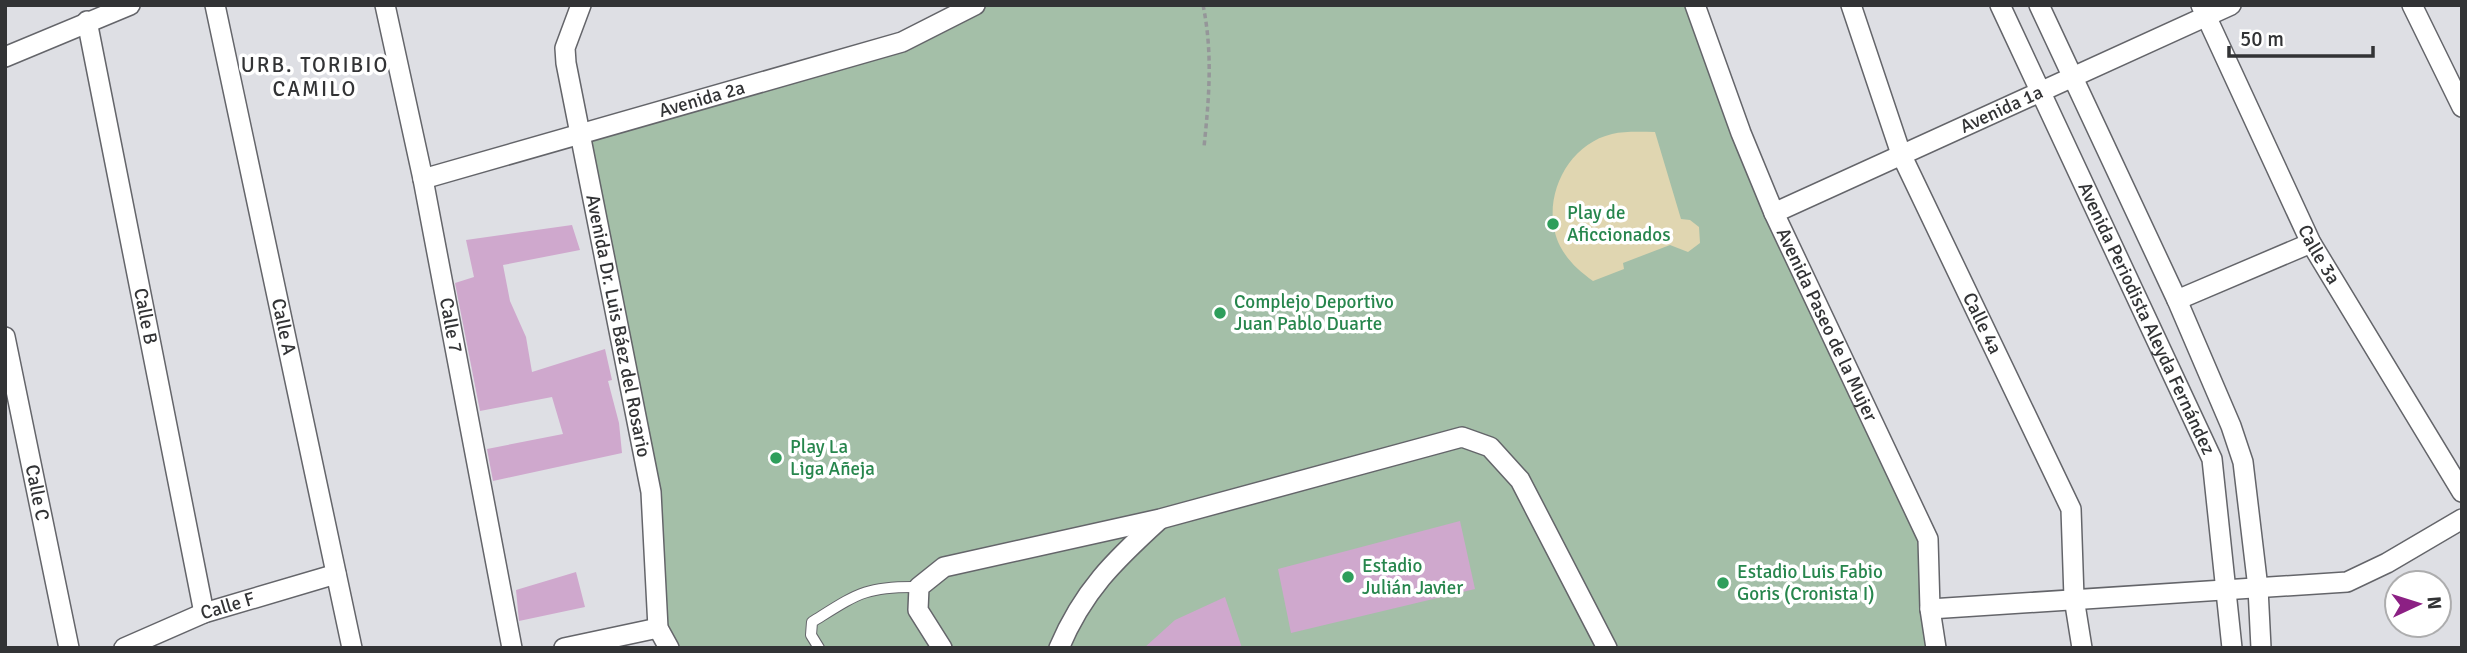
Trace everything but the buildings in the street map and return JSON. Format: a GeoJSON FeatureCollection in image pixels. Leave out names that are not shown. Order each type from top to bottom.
{"type":"FeatureCollection","features":[{"type":"Feature","properties":{"kind":"street"},"geometry":{"type":"LineString","coordinates":[[5,57],[130,5]]}},
{"type":"Feature","properties":{"kind":"street","name":"Calle A"},"geometry":{"type":"LineString","coordinates":[[215,5],[352,648]]}},
{"type":"Feature","properties":{"kind":"street","name":"Calle 7"},"geometry":{"type":"LineString","coordinates":[[385,5],[423,179],[512,648]]}},
{"type":"Feature","properties":{"kind":"street","name":"Avenida Dr. Luis Báez del Rosario"},"geometry":{"type":"LineString","coordinates":[[581,5],[565,48],[651,492],[658,628],[669,648]]}},
{"type":"Feature","properties":{"kind":"street","name":"Avenida 2a"},"geometry":{"type":"LineString","coordinates":[[423,179],[902,42],[975,5]]}},
{"type":"Feature","properties":{"kind":"street","name":"Avenida Paseo de la Mujer"},"geometry":{"type":"LineString","coordinates":[[1695,5],[1741,133],[1774,213],[1928,539],[1930,609],[1936,648]]}},
{"type":"Feature","properties":{"kind":"street","name":"Calle 4a"},"geometry":{"type":"LineString","coordinates":[[1851,5],[1901,154],[2071,509],[2074,598],[2082,648]]}},
{"type":"Feature","properties":{"kind":"street","name":"Avenida Periodista Aleyda Fernández"},"geometry":{"type":"LineString","coordinates":[[2000,5],[2038,92],[2213,459],[2232,648]]}},
{"type":"Feature","properties":{"kind":"street","name":"Avenida Periodista Aleyda Fernández"},"geometry":{"type":"LineString","coordinates":[[2039,5],[2177,300],[2238,445],[2258,588],[2261,648]]}},
{"type":"Feature","properties":{"kind":"street","name":"Avenida 1a"},"geometry":{"type":"LineString","coordinates":[[1774,213],[2038,92],[2204,11],[2231,5]]}},
{"type":"Feature","properties":{"kind":"street"},"geometry":{"type":"LineString","coordinates":[[2412,5],[2462,107]]}},
{"type":"Feature","properties":{"kind":"street","name":"Calle 3a"},"geometry":{"type":"LineString","coordinates":[[2204,11],[2311,243],[2462,492]]}},
{"type":"Feature","properties":{"kind":"street","name":"Calle B"},"geometry":{"type":"LineString","coordinates":[[87,21],[204,613]]}},
{"type":"Feature","properties":{"kind":"street"},"geometry":{"type":"LineString","coordinates":[[2177,300],[2311,243]]}},
{"type":"Feature","properties":{"kind":"street","name":"Calle C"},"geometry":{"type":"LineString","coordinates":[[5,337],[69,648]]}},
{"type":"Feature","properties":{"kind":"street"},"geometry":{"type":"LineString","coordinates":[[942,648],[918,610],[919,587],[944,568],[1160,519],[1462,437],[1490,447],[1520,480],[1607,648]]}},
{"type":"Feature","properties":{"kind":"street"},"geometry":{"type":"LineString","coordinates":[[1059,648],[1075,611],[1114,560],[1160,519]]}},
{"type":"Feature","properties":{"kind":"street"},"geometry":{"type":"LineString","coordinates":[[1930,609],[2347,582],[2387,563],[2462,519]]}},
{"type":"Feature","properties":{"kind":"street","name":"Calle F"},"geometry":{"type":"LineString","coordinates":[[124,648],[204,613],[336,574]]}},
{"type":"Feature","properties":{"kind":"street"},"geometry":{"type":"LineString","coordinates":[[564,648],[658,628]]}},
{"type":"Feature","properties":{"kind":"lane"},"geometry":{"type":"LineString","coordinates":[[819,648],[811,635],[812,622],[856,594],[881,586],[919,587]]}},
{"type":"Feature","properties":{"kind":"path"},"geometry":{"type":"LineString","coordinates":[[1203,5],[1209,31],[1210,71],[1205,147]]}},
{"type":"Feature","properties":{"kind":"green space","name":"Complejo Deportivo Juan Pablo Duarte"},"geometry":{"type":"Polygon","coordinates":[[[980,5],[1695,5],[1741,133],[1928,539],[1936,648],[669,648],[651,492],[581,134],[902,42],[980,5]]]}},
{"type":"Feature","properties":{"kind":"sand"},"geometry":{"type":"Polygon","coordinates":[[[1655,132],[1681,219],[1690,220],[1699,227],[1700,243],[1688,252],[1670,245],[1623,263],[1624,269],[1593,281],[1567,256],[1554,229],[1555,195],[1560,178],[1569,163],[1595,140],[1617,133],[1655,132]]]}},
{"type":"Feature","properties":{"kind":"place","name":"Play de Aficcionados"},"geometry":{"type":"Point","coordinates":[1553,224]}},
{"type":"Feature","properties":{"kind":"place","name":"Complejo Deportivo Juan Pablo Duarte"},"geometry":{"type":"Point","coordinates":[1220,313]}},
{"type":"Feature","properties":{"kind":"place","name":"Play La Liga Añeja"},"geometry":{"type":"Point","coordinates":[776,458]}},
{"type":"Feature","properties":{"kind":"place","name":"Estadio Julián Javier"},"geometry":{"type":"Point","coordinates":[1348,577]}},
{"type":"Feature","properties":{"kind":"place","name":"Estadio Luis Fabio Goris (Cronista I)"},"geometry":{"type":"Point","coordinates":[1723,583]}},
{"type":"Feature","properties":{"kind":"district","name":"URB. TORIBIO CAMILO"},"geometry":{"type":"Point","coordinates":[315,77]}}]}
